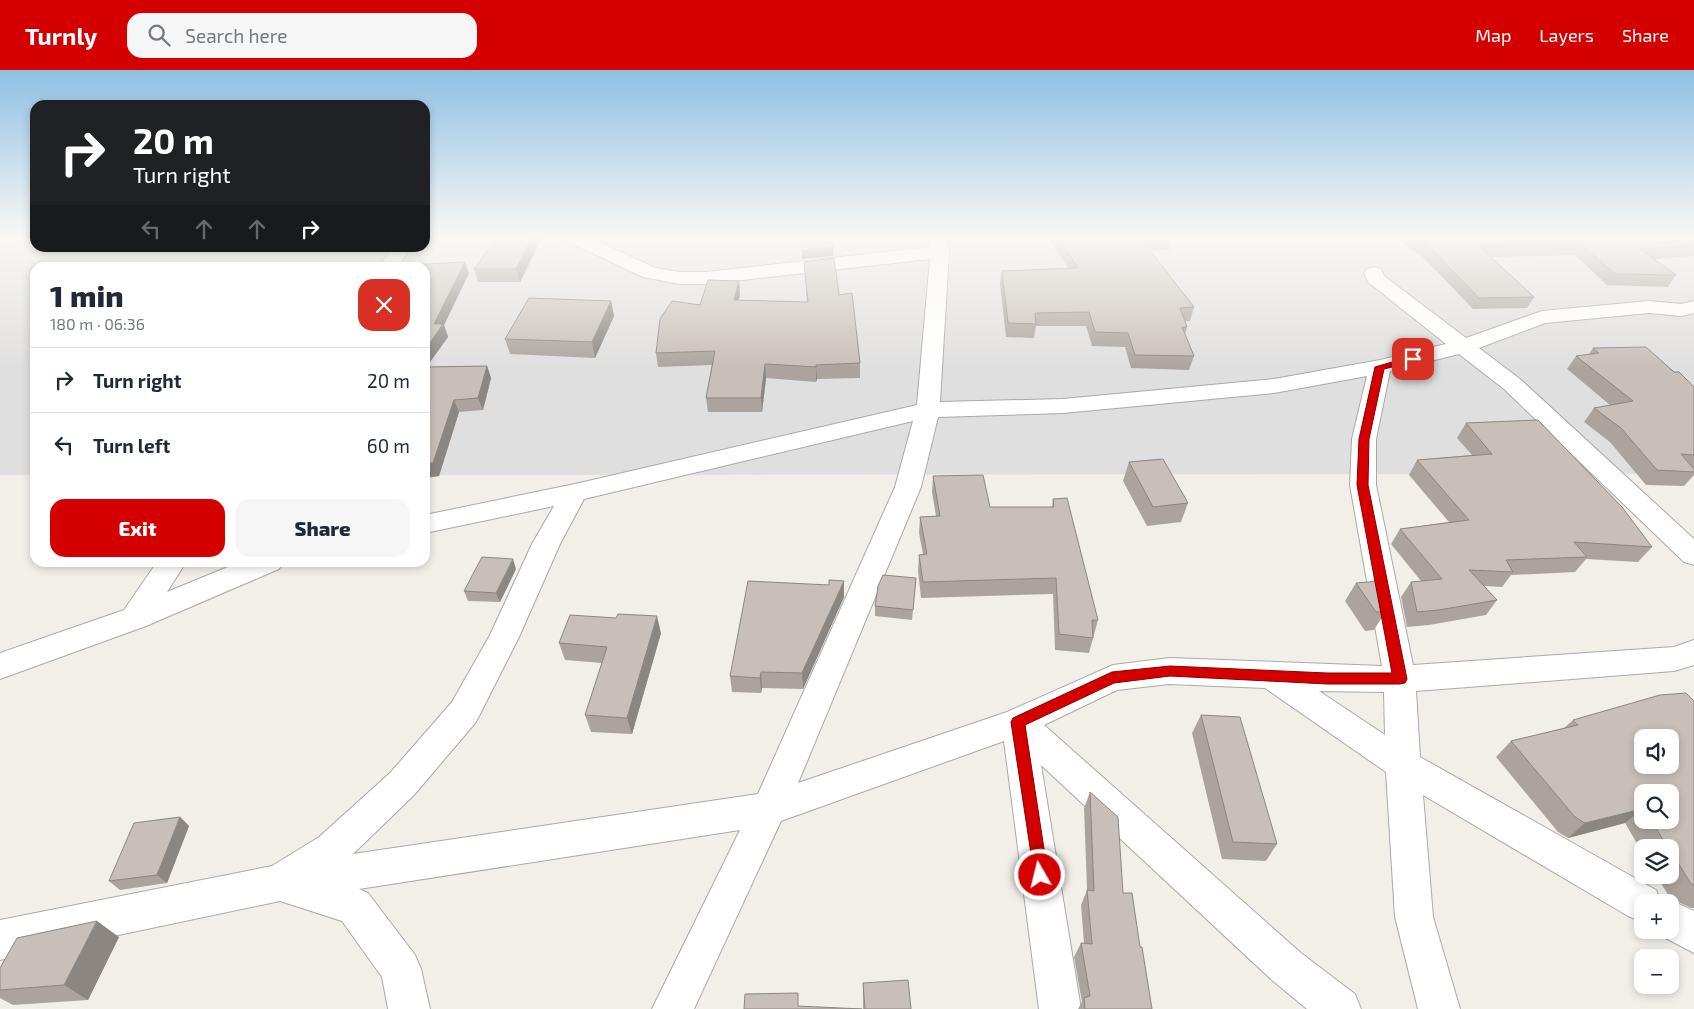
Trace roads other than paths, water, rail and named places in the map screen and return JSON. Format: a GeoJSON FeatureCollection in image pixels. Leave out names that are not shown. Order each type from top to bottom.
{"type":"FeatureCollection","features":[{"type":"Feature","properties":{"kind":"street"},"geometry":{"type":"LineString","coordinates":[[673,1009],[769,810],[908,487],[928,410],[937,281]]}},
{"type":"Feature","properties":{"kind":"street"},"geometry":{"type":"LineString","coordinates":[[1379,281],[1512,384],[1694,555]]}},
{"type":"Feature","properties":{"kind":"street"},"geometry":{"type":"LineString","coordinates":[[430,523],[575,493],[928,410],[1063,406],[1274,386],[1380,367],[1463,346],[1542,317],[1649,307],[1690,313]]}},
{"type":"Feature","properties":{"kind":"street"},"geometry":{"type":"LineString","coordinates":[[1380,367],[1364,439],[1362,485],[1400,679],[1403,765],[1414,917],[1440,1009]]}},
{"type":"Feature","properties":{"kind":"street"},"geometry":{"type":"LineString","coordinates":[[279,883],[332,849],[402,784],[464,712],[504,637],[546,544],[575,493]]}},
{"type":"Feature","properties":{"kind":"street"},"geometry":{"type":"LineString","coordinates":[[135,618],[169,567]]}},
{"type":"Feature","properties":{"kind":"street"},"geometry":{"type":"LineString","coordinates":[[0,666],[135,618],[257,567]]}},
{"type":"Feature","properties":{"kind":"street"},"geometry":{"type":"LineString","coordinates":[[0,940],[279,883],[769,810],[1018,722],[1112,678],[1170,671],[1400,679],[1674,659],[1694,652]]}},
{"type":"Feature","properties":{"kind":"street"},"geometry":{"type":"LineString","coordinates":[[1272,676],[1403,765],[1634,898]]}},
{"type":"Feature","properties":{"kind":"street"},"geometry":{"type":"LineString","coordinates":[[1018,722],[1060,1009]]}},
{"type":"Feature","properties":{"kind":"street"},"geometry":{"type":"LineString","coordinates":[[1018,722],[1287,967],[1340,1009]]}},
{"type":"Feature","properties":{"kind":"street"},"geometry":{"type":"LineString","coordinates":[[279,883],[354,906],[401,969],[409,1009]]}},
{"type":"Feature","properties":{"kind":"street"},"geometry":{"type":"LineString","coordinates":[[1679,924],[1694,933]]}}]}
